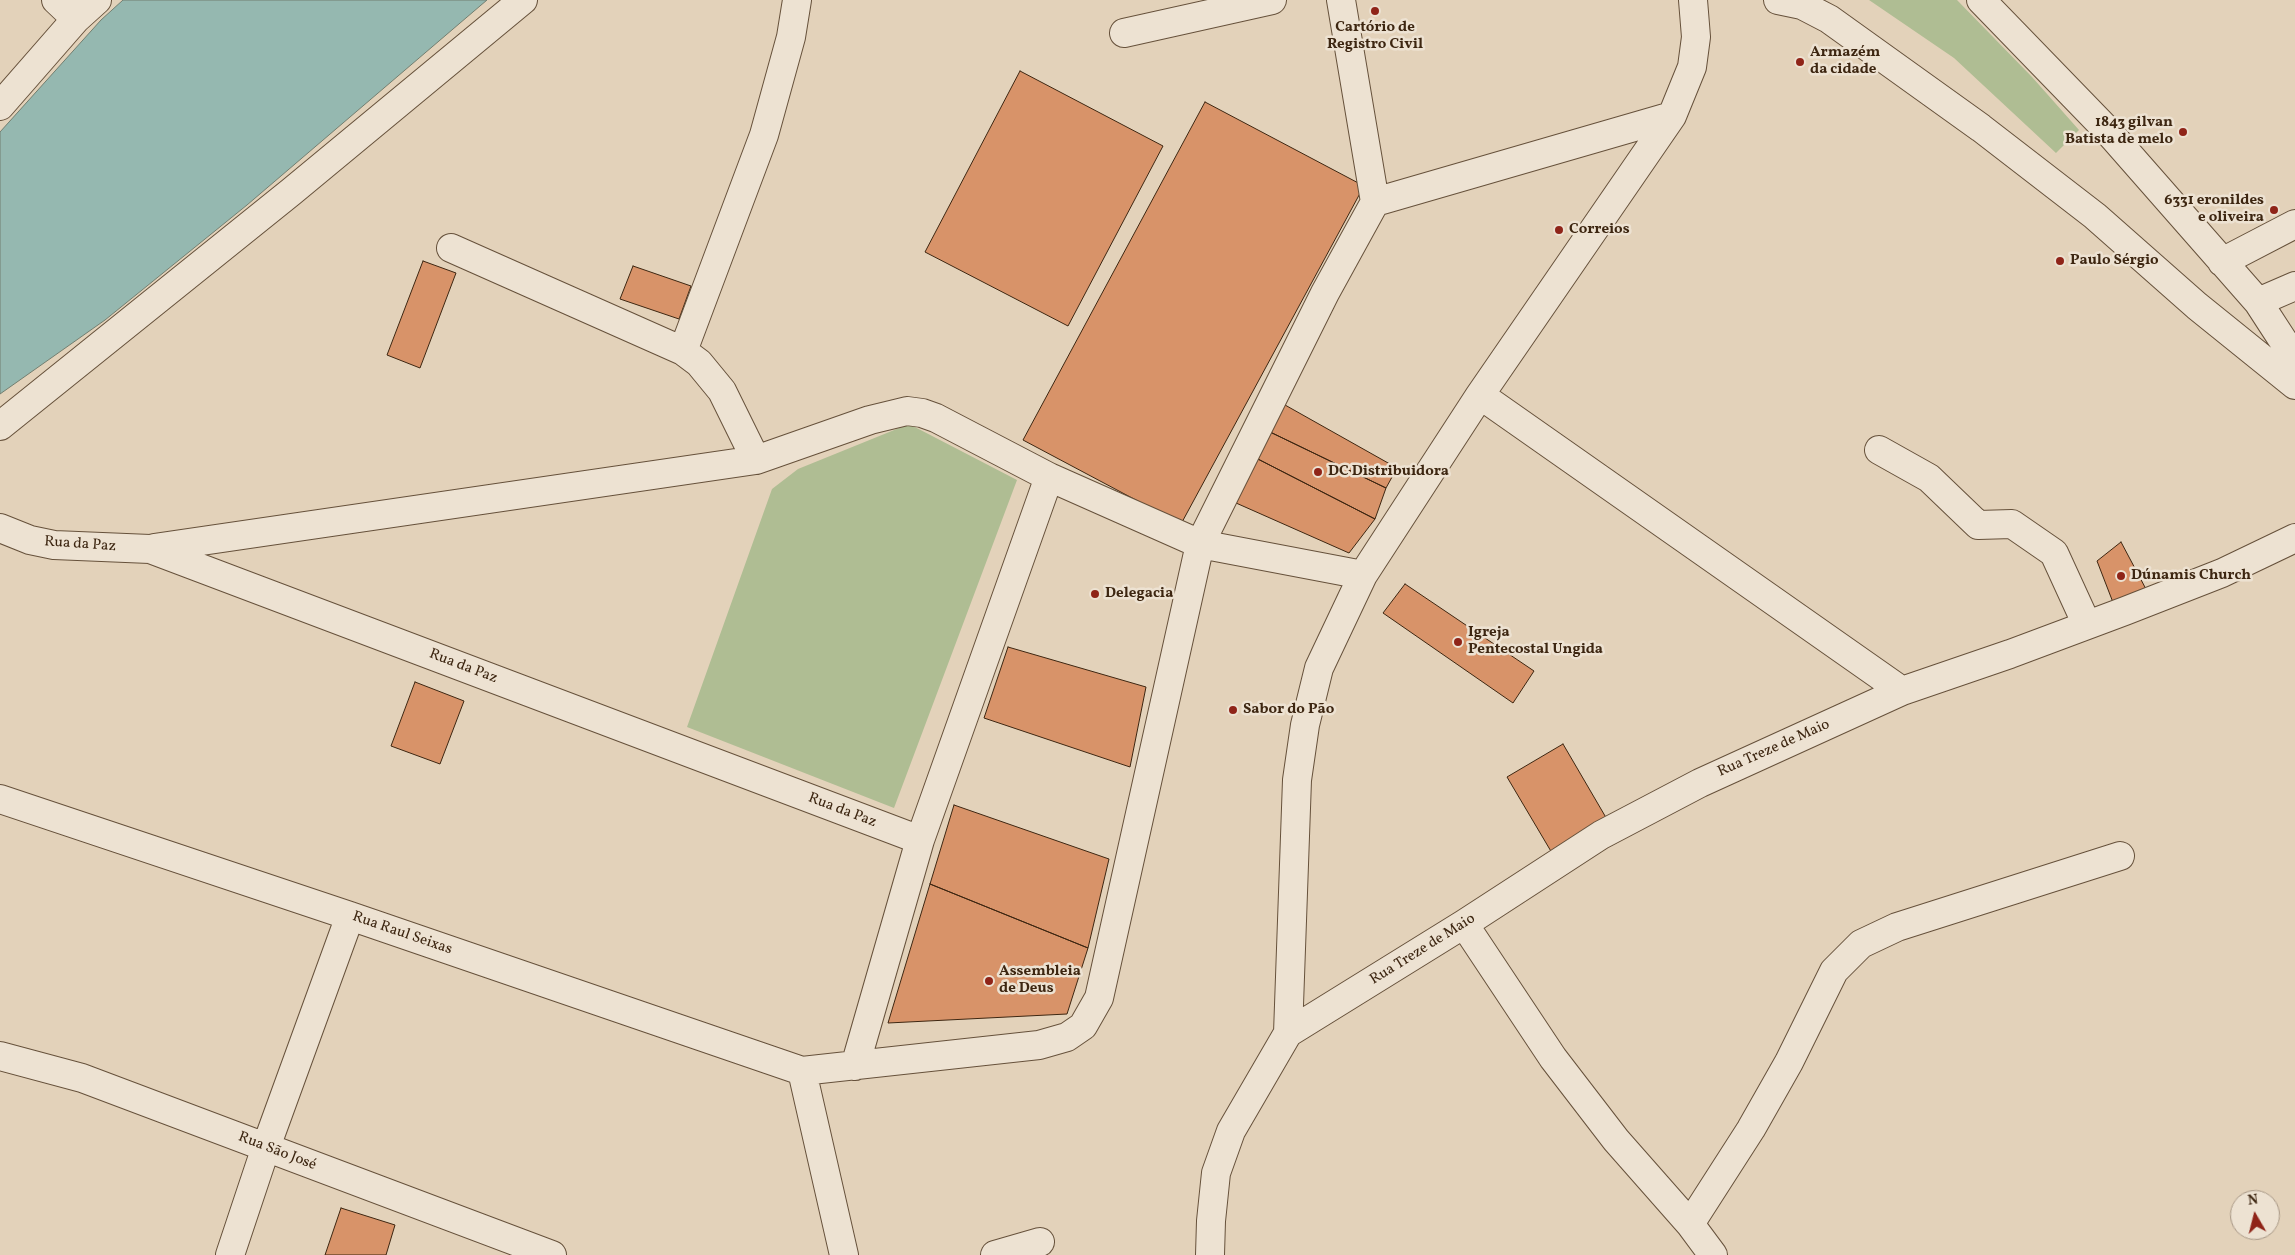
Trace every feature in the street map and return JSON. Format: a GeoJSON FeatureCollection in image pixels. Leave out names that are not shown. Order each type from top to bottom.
{"type":"FeatureCollection","features":[{"type":"Feature","properties":{"kind":"street"},"geometry":{"type":"LineString","coordinates":[[56,0],[76,19]]}},
{"type":"Feature","properties":{"kind":"street"},"geometry":{"type":"LineString","coordinates":[[0,106],[76,19],[97,0]]}},
{"type":"Feature","properties":{"kind":"street"},"geometry":{"type":"LineString","coordinates":[[0,426],[284,198],[523,0]]}},
{"type":"Feature","properties":{"kind":"street"},"geometry":{"type":"LineString","coordinates":[[683,351],[764,135],[791,37],[796,0]]}},
{"type":"Feature","properties":{"kind":"street"},"geometry":{"type":"LineString","coordinates":[[1124,33],[1272,0]]}},
{"type":"Feature","properties":{"kind":"street"},"geometry":{"type":"LineString","coordinates":[[844,1255],[802,1071],[1039,1045],[1067,1037],[1082,1026],[1099,998],[1200,544],[1325,292],[1375,202],[1341,0]]}},
{"type":"Feature","properties":{"kind":"street"},"geometry":{"type":"LineString","coordinates":[[1210,1255],[1210,1221],[1216,1173],[1231,1131],[1288,1033],[1297,780],[1304,734],[1319,668],[1363,575],[1480,395],[1672,116],[1692,67],[1696,37],[1693,0]]}},
{"type":"Feature","properties":{"kind":"street"},"geometry":{"type":"LineString","coordinates":[[1778,0],[1802,5],[1829,19],[1981,128],[2095,216],[2197,306],[2295,385]]}},
{"type":"Feature","properties":{"kind":"street"},"geometry":{"type":"LineString","coordinates":[[1982,0],[2107,130],[2258,302],[2295,359]]}},
{"type":"Feature","properties":{"kind":"street"},"geometry":{"type":"LineString","coordinates":[[1375,202],[1672,116]]}},
{"type":"Feature","properties":{"kind":"street"},"geometry":{"type":"LineString","coordinates":[[2222,262],[2295,224]]}},
{"type":"Feature","properties":{"kind":"street"},"geometry":{"type":"LineString","coordinates":[[451,248],[683,351],[699,363],[722,391],[756,460]]}},
{"type":"Feature","properties":{"kind":"street"},"geometry":{"type":"LineString","coordinates":[[2258,302],[2295,286]]}},
{"type":"Feature","properties":{"kind":"street"},"geometry":{"type":"LineString","coordinates":[[1480,395],[1902,691]]}},
{"type":"Feature","properties":{"kind":"street"},"geometry":{"type":"LineString","coordinates":[[150,549],[756,460],[870,420],[907,411],[922,413],[936,418],[1049,478],[1200,544],[1363,575]]}},
{"type":"Feature","properties":{"kind":"street"},"geometry":{"type":"LineString","coordinates":[[1879,450],[1929,478],[1978,525],[2012,524],[2054,553],[2087,625]]}},
{"type":"Feature","properties":{"kind":"street"},"geometry":{"type":"LineString","coordinates":[[855,1066],[920,840],[1049,478]]}},
{"type":"Feature","properties":{"kind":"street","name":"Rua da Paz"},"geometry":{"type":"LineString","coordinates":[[0,528],[30,540],[54,545],[150,549],[920,840]]}},
{"type":"Feature","properties":{"kind":"street","name":"Rua Treze de Maio"},"geometry":{"type":"LineString","coordinates":[[1288,1033],[1609,831],[1700,783],[1902,691],[2010,654],[2222,573],[2295,538]]}},
{"type":"Feature","properties":{"kind":"street","name":"Rua Raul Seixas"},"geometry":{"type":"LineString","coordinates":[[0,799],[350,916],[802,1071]]}},
{"type":"Feature","properties":{"kind":"street"},"geometry":{"type":"LineString","coordinates":[[1690,1224],[1751,1129],[1789,1062],[1834,971],[1861,944],[1897,927],[2120,856]]}},
{"type":"Feature","properties":{"kind":"street"},"geometry":{"type":"LineString","coordinates":[[230,1255],[266,1147],[350,916]]}},
{"type":"Feature","properties":{"kind":"street"},"geometry":{"type":"LineString","coordinates":[[1464,924],[1553,1058],[1616,1140],[1690,1224],[1713,1255]]}},
{"type":"Feature","properties":{"kind":"street","name":"Rua São José"},"geometry":{"type":"LineString","coordinates":[[0,1056],[82,1078],[552,1255]]}},
{"type":"Feature","properties":{"kind":"street"},"geometry":{"type":"LineString","coordinates":[[996,1255],[1040,1242]]}},
{"type":"Feature","properties":{"kind":"green space"},"geometry":{"type":"Polygon","coordinates":[[[1869,0],[1957,0],[2032,77],[2079,130],[2056,153],[1954,58],[1869,0]]]}},
{"type":"Feature","properties":{"kind":"green space"},"geometry":{"type":"Polygon","coordinates":[[[909,424],[1017,480],[894,808],[687,727],[772,489],[798,469],[909,424]]]}},
{"type":"Feature","properties":{"kind":"water"},"geometry":{"type":"Polygon","coordinates":[[[123,0],[487,0],[247,205],[105,320],[0,394],[0,132],[101,20],[123,0]]]}},
{"type":"Feature","properties":{"kind":"building"},"geometry":{"type":"Polygon","coordinates":[[[1020,71],[1163,146],[1068,326],[925,252],[1020,71]]]}},
{"type":"Feature","properties":{"kind":"building"},"geometry":{"type":"Polygon","coordinates":[[[1205,102],[1364,186],[1181,524],[1023,440],[1205,102]]]}},
{"type":"Feature","properties":{"kind":"building"},"geometry":{"type":"Polygon","coordinates":[[[423,261],[456,273],[420,368],[387,355],[423,261]]]}},
{"type":"Feature","properties":{"kind":"building"},"geometry":{"type":"Polygon","coordinates":[[[633,266],[691,286],[679,319],[620,299],[633,266]]]}},
{"type":"Feature","properties":{"kind":"building"},"geometry":{"type":"Polygon","coordinates":[[[1285,405],[1397,468],[1386,488],[1268,431],[1285,405]]]}},
{"type":"Feature","properties":{"kind":"building","name":"DC Distribuidora"},"geometry":{"type":"Polygon","coordinates":[[[1268,431],[1386,488],[1375,519],[1252,456],[1268,431]]]}},
{"type":"Feature","properties":{"kind":"building"},"geometry":{"type":"Polygon","coordinates":[[[1252,456],[1375,519],[1349,553],[1227,499],[1252,456]]]}},
{"type":"Feature","properties":{"kind":"building","name":"Dúnamis Church"},"geometry":{"type":"Polygon","coordinates":[[[2121,542],[2147,591],[2114,605],[2097,561],[2121,542]]]}},
{"type":"Feature","properties":{"kind":"building","name":"Igreja Pentecostal Ungida"},"geometry":{"type":"Polygon","coordinates":[[[1405,584],[1534,671],[1513,703],[1383,613],[1405,584]]]}},
{"type":"Feature","properties":{"kind":"building"},"geometry":{"type":"Polygon","coordinates":[[[1008,647],[1146,687],[1130,767],[984,718],[1008,647]]]}},
{"type":"Feature","properties":{"kind":"building"},"geometry":{"type":"Polygon","coordinates":[[[415,682],[464,701],[440,764],[391,746],[415,682]]]}},
{"type":"Feature","properties":{"kind":"building"},"geometry":{"type":"Polygon","coordinates":[[[1563,744],[1608,821],[1552,853],[1507,777],[1563,744]]]}},
{"type":"Feature","properties":{"kind":"building"},"geometry":{"type":"Polygon","coordinates":[[[954,805],[1109,859],[1088,948],[930,884],[954,805]]]}},
{"type":"Feature","properties":{"kind":"building","name":"Assembleia de Deus"},"geometry":{"type":"Polygon","coordinates":[[[930,884],[1088,948],[1067,1014],[888,1023],[930,884]]]}},
{"type":"Feature","properties":{"kind":"building"},"geometry":{"type":"Polygon","coordinates":[[[341,1208],[395,1225],[386,1255],[325,1255],[341,1208]]]}},
{"type":"Feature","properties":{"kind":"place","name":"Cartório de Registro Civil"},"geometry":{"type":"Point","coordinates":[1375,11]}},
{"type":"Feature","properties":{"kind":"place","name":"Armazém da cidade"},"geometry":{"type":"Point","coordinates":[1800,62]}},
{"type":"Feature","properties":{"kind":"place","name":"1843 gilvan Batista de melo"},"geometry":{"type":"Point","coordinates":[2183,132]}},
{"type":"Feature","properties":{"kind":"place","name":"6331 eronildes e oliveira"},"geometry":{"type":"Point","coordinates":[2274,210]}},
{"type":"Feature","properties":{"kind":"place","name":"Correios"},"geometry":{"type":"Point","coordinates":[1559,230]}},
{"type":"Feature","properties":{"kind":"place","name":"Paulo Sérgio"},"geometry":{"type":"Point","coordinates":[2060,261]}},
{"type":"Feature","properties":{"kind":"place","name":"DC Distribuidora"},"geometry":{"type":"Point","coordinates":[1318,472]}},
{"type":"Feature","properties":{"kind":"place","name":"Dúnamis Church"},"geometry":{"type":"Point","coordinates":[2121,576]}},
{"type":"Feature","properties":{"kind":"place","name":"Delegacia"},"geometry":{"type":"Point","coordinates":[1095,594]}},
{"type":"Feature","properties":{"kind":"place","name":"Igreja Pentecostal Ungida"},"geometry":{"type":"Point","coordinates":[1458,642]}},
{"type":"Feature","properties":{"kind":"place","name":"Sabor do Pão"},"geometry":{"type":"Point","coordinates":[1233,710]}},
{"type":"Feature","properties":{"kind":"place","name":"Assembleia de Deus"},"geometry":{"type":"Point","coordinates":[989,981]}}]}
